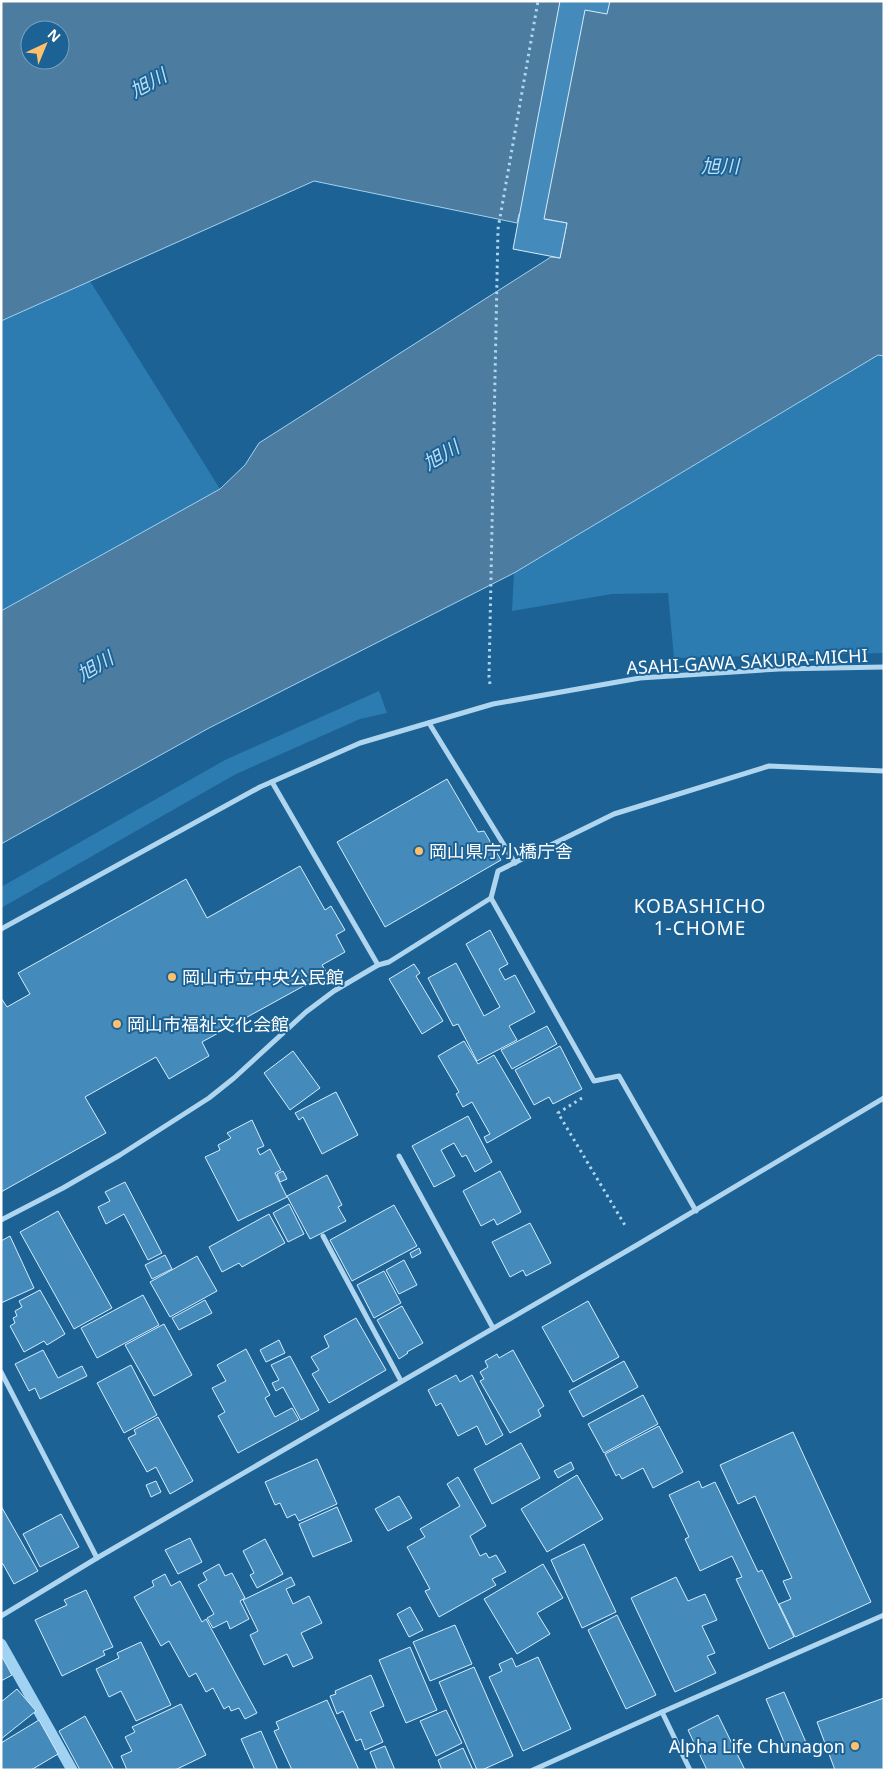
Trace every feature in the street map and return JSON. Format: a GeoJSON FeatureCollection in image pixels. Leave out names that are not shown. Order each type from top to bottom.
{"type":"FeatureCollection","features":[{"type":"Feature","properties":{"kind":"street","name":"ASAHI-GAWA SAKURA-MICHI"},"geometry":{"type":"LineString","coordinates":[[1,930],[272,782],[360,743],[493,704],[640,678],[779,669],[884,667]]}},
{"type":"Feature","properties":{"kind":"street"},"geometry":{"type":"LineString","coordinates":[[430,723],[515,863]]}},
{"type":"Feature","properties":{"kind":"street"},"geometry":{"type":"LineString","coordinates":[[1,1220],[63,1188],[120,1155],[209,1098],[234,1078],[306,1012],[334,992],[378,965],[389,962],[491,898],[498,871],[614,814],[769,766],[884,771]]}},
{"type":"Feature","properties":{"kind":"street"},"geometry":{"type":"LineString","coordinates":[[272,782],[378,965]]}},
{"type":"Feature","properties":{"kind":"street"},"geometry":{"type":"LineString","coordinates":[[491,898],[594,1081],[619,1076],[696,1211]]}},
{"type":"Feature","properties":{"kind":"street"},"geometry":{"type":"LineString","coordinates":[[1,1616],[97,1558],[696,1211],[884,1098]]}},
{"type":"Feature","properties":{"kind":"street"},"geometry":{"type":"LineString","coordinates":[[399,1156],[493,1328]]}},
{"type":"Feature","properties":{"kind":"street"},"geometry":{"type":"LineString","coordinates":[[323,1236],[402,1381]]}},
{"type":"Feature","properties":{"kind":"street"},"geometry":{"type":"LineString","coordinates":[[1,1372],[97,1558]]}},
{"type":"Feature","properties":{"kind":"street"},"geometry":{"type":"LineString","coordinates":[[533,1770],[884,1615]]}},
{"type":"Feature","properties":{"kind":"street"},"geometry":{"type":"LineString","coordinates":[[662,1712],[690,1770]]}},
{"type":"Feature","properties":{"kind":"path"},"geometry":{"type":"LineString","coordinates":[[489,677],[498,229],[538,1]]}},
{"type":"Feature","properties":{"kind":"path"},"geometry":{"type":"LineString","coordinates":[[594,1081],[593,1092],[558,1113],[637,1245]]}},
{"type":"Feature","properties":{"kind":"shaded area"},"geometry":{"type":"Polygon","coordinates":[[[90,281],[220,489],[1,611],[1,321],[90,281]]]}},
{"type":"Feature","properties":{"kind":"shaded area"},"geometry":{"type":"Polygon","coordinates":[[[878,355],[884,356],[884,653],[674,658],[668,593],[612,594],[512,611],[514,573],[878,355]]]}},
{"type":"Feature","properties":{"kind":"shaded area"},"geometry":{"type":"Polygon","coordinates":[[[379,691],[387,713],[360,719],[236,774],[1,908],[1,887],[225,760],[379,691]]]}},
{"type":"Feature","properties":{"kind":"water","name":"旭川"},"geometry":{"type":"Polygon","coordinates":[[[1,1],[884,1],[884,356],[878,355],[514,573],[209,728],[1,844],[1,611],[220,489],[245,465],[259,443],[551,257],[560,258],[567,223],[519,214],[517,223],[314,181],[1,321],[1,1]]]}},
{"type":"Feature","properties":{"kind":"building"},"geometry":{"type":"Polygon","coordinates":[[[560,1],[610,1],[607,14],[585,10],[544,219],[567,223],[560,258],[513,249],[560,1]]]}},
{"type":"Feature","properties":{"kind":"building","name":"岡山県庁小橋庁舎"},"geometry":{"type":"Polygon","coordinates":[[[447,779],[478,832],[484,831],[501,860],[385,927],[337,842],[447,779]]]}},
{"type":"Feature","properties":{"kind":"building","name":"岡山市福祉文化会館"},"geometry":{"type":"Polygon","coordinates":[[[300,866],[325,910],[331,906],[345,930],[336,935],[345,952],[322,965],[327,973],[202,1042],[209,1056],[169,1079],[156,1057],[85,1097],[106,1133],[1,1192],[1,998],[7,1007],[30,994],[18,973],[186,879],[207,918],[300,866]]]}},
{"type":"Feature","properties":{"kind":"building"},"geometry":{"type":"Polygon","coordinates":[[[490,930],[508,964],[499,969],[505,980],[515,975],[535,1012],[509,1026],[517,1040],[477,1061],[458,1024],[453,1026],[428,978],[456,963],[484,1016],[500,1007],[466,944],[490,930]]]}},
{"type":"Feature","properties":{"kind":"building"},"geometry":{"type":"Polygon","coordinates":[[[414,964],[420,973],[416,976],[443,1021],[422,1034],[389,979],[414,964]]]}},
{"type":"Feature","properties":{"kind":"building"},"geometry":{"type":"Polygon","coordinates":[[[547,1026],[557,1044],[512,1069],[501,1050],[547,1026]]]}},
{"type":"Feature","properties":{"kind":"building"},"geometry":{"type":"Polygon","coordinates":[[[464,1041],[478,1064],[494,1055],[531,1118],[487,1143],[484,1137],[490,1134],[472,1102],[463,1107],[456,1094],[459,1092],[438,1056],[464,1041]]]}},
{"type":"Feature","properties":{"kind":"building"},"geometry":{"type":"Polygon","coordinates":[[[560,1046],[582,1089],[553,1104],[549,1097],[534,1105],[515,1070],[560,1046]]]}},
{"type":"Feature","properties":{"kind":"building"},"geometry":{"type":"Polygon","coordinates":[[[293,1051],[320,1088],[290,1110],[264,1073],[293,1051]]]}},
{"type":"Feature","properties":{"kind":"building"},"geometry":{"type":"Polygon","coordinates":[[[336,1092],[358,1135],[322,1154],[303,1117],[299,1120],[295,1113],[336,1092]]]}},
{"type":"Feature","properties":{"kind":"building"},"geometry":{"type":"Polygon","coordinates":[[[468,1116],[492,1162],[475,1172],[466,1155],[462,1157],[454,1143],[441,1150],[455,1176],[434,1187],[412,1146],[468,1116]]]}},
{"type":"Feature","properties":{"kind":"building"},"geometry":{"type":"Polygon","coordinates":[[[252,1120],[264,1146],[257,1149],[260,1155],[270,1149],[281,1170],[275,1173],[287,1197],[238,1221],[205,1157],[220,1150],[218,1145],[231,1138],[227,1133],[252,1120]]]}},
{"type":"Feature","properties":{"kind":"building"},"geometry":{"type":"Polygon","coordinates":[[[283,1171],[287,1179],[280,1182],[277,1174],[283,1171]]]}},
{"type":"Feature","properties":{"kind":"building"},"geometry":{"type":"Polygon","coordinates":[[[500,1171],[521,1212],[497,1225],[494,1219],[481,1226],[463,1191],[500,1171]]]}},
{"type":"Feature","properties":{"kind":"building"},"geometry":{"type":"Polygon","coordinates":[[[327,1175],[342,1205],[338,1207],[346,1221],[310,1239],[287,1196],[327,1175]]]}},
{"type":"Feature","properties":{"kind":"building"},"geometry":{"type":"Polygon","coordinates":[[[125,1182],[162,1253],[148,1260],[124,1214],[106,1224],[98,1207],[110,1201],[105,1192],[125,1182]]]}},
{"type":"Feature","properties":{"kind":"building"},"geometry":{"type":"Polygon","coordinates":[[[289,1204],[304,1234],[288,1242],[273,1213],[289,1204]]]}},
{"type":"Feature","properties":{"kind":"building"},"geometry":{"type":"Polygon","coordinates":[[[394,1205],[417,1246],[352,1281],[330,1240],[394,1205]]]}},
{"type":"Feature","properties":{"kind":"building"},"geometry":{"type":"Polygon","coordinates":[[[58,1211],[112,1308],[74,1329],[20,1232],[58,1211]]]}},
{"type":"Feature","properties":{"kind":"building"},"geometry":{"type":"Polygon","coordinates":[[[269,1214],[285,1243],[242,1267],[239,1263],[222,1272],[209,1247],[269,1214]]]}},
{"type":"Feature","properties":{"kind":"building"},"geometry":{"type":"Polygon","coordinates":[[[530,1223],[551,1263],[526,1276],[523,1270],[510,1277],[492,1242],[530,1223]]]}},
{"type":"Feature","properties":{"kind":"building"},"geometry":{"type":"Polygon","coordinates":[[[10,1236],[34,1288],[1,1303],[1,1241],[10,1236]]]}},
{"type":"Feature","properties":{"kind":"building"},"geometry":{"type":"Polygon","coordinates":[[[419,1248],[421,1253],[412,1258],[410,1253],[419,1248]]]}},
{"type":"Feature","properties":{"kind":"building"},"geometry":{"type":"Polygon","coordinates":[[[165,1255],[172,1269],[152,1279],[145,1265],[165,1255]]]}},
{"type":"Feature","properties":{"kind":"building"},"geometry":{"type":"Polygon","coordinates":[[[197,1256],[217,1291],[170,1317],[150,1282],[197,1256]]]}},
{"type":"Feature","properties":{"kind":"building"},"geometry":{"type":"Polygon","coordinates":[[[404,1260],[417,1285],[399,1294],[386,1270],[404,1260]]]}},
{"type":"Feature","properties":{"kind":"building"},"geometry":{"type":"Polygon","coordinates":[[[384,1271],[401,1303],[374,1318],[357,1285],[384,1271]]]}},
{"type":"Feature","properties":{"kind":"building"},"geometry":{"type":"Polygon","coordinates":[[[40,1290],[65,1334],[47,1345],[44,1341],[24,1352],[10,1326],[15,1323],[13,1318],[17,1316],[15,1311],[22,1307],[19,1301],[40,1290]]]}},
{"type":"Feature","properties":{"kind":"building"},"geometry":{"type":"Polygon","coordinates":[[[143,1295],[159,1325],[97,1358],[81,1328],[143,1295]]]}},
{"type":"Feature","properties":{"kind":"building"},"geometry":{"type":"Polygon","coordinates":[[[205,1300],[212,1313],[179,1330],[172,1318],[205,1300]]]}},
{"type":"Feature","properties":{"kind":"building"},"geometry":{"type":"Polygon","coordinates":[[[588,1301],[619,1357],[573,1382],[542,1327],[588,1301]]]}},
{"type":"Feature","properties":{"kind":"building"},"geometry":{"type":"Polygon","coordinates":[[[402,1306],[423,1343],[399,1359],[377,1320],[402,1306]]]}},
{"type":"Feature","properties":{"kind":"building"},"geometry":{"type":"Polygon","coordinates":[[[356,1318],[386,1370],[329,1403],[312,1374],[319,1370],[311,1357],[329,1347],[324,1336],[356,1318]]]}},
{"type":"Feature","properties":{"kind":"building"},"geometry":{"type":"Polygon","coordinates":[[[164,1324],[192,1375],[154,1396],[125,1345],[164,1324]]]}},
{"type":"Feature","properties":{"kind":"building"},"geometry":{"type":"Polygon","coordinates":[[[279,1340],[285,1353],[266,1362],[260,1350],[279,1340]]]}},
{"type":"Feature","properties":{"kind":"building"},"geometry":{"type":"Polygon","coordinates":[[[246,1349],[270,1395],[265,1398],[275,1417],[292,1408],[299,1420],[238,1453],[218,1416],[225,1412],[212,1388],[226,1381],[217,1365],[246,1349]]]}},
{"type":"Feature","properties":{"kind":"building"},"geometry":{"type":"Polygon","coordinates":[[[43,1350],[58,1378],[82,1366],[87,1376],[40,1399],[35,1388],[29,1391],[15,1364],[43,1350]]]}},
{"type":"Feature","properties":{"kind":"building"},"geometry":{"type":"Polygon","coordinates":[[[513,1350],[544,1406],[538,1410],[541,1416],[510,1433],[480,1381],[484,1379],[480,1372],[488,1367],[485,1361],[497,1354],[499,1358],[513,1350]]]}},
{"type":"Feature","properties":{"kind":"building"},"geometry":{"type":"Polygon","coordinates":[[[290,1356],[319,1410],[301,1420],[283,1387],[276,1391],[272,1383],[279,1380],[271,1365],[290,1356]]]}},
{"type":"Feature","properties":{"kind":"building"},"geometry":{"type":"Polygon","coordinates":[[[624,1361],[638,1387],[583,1417],[569,1391],[624,1361]]]}},
{"type":"Feature","properties":{"kind":"building"},"geometry":{"type":"Polygon","coordinates":[[[131,1365],[157,1415],[124,1433],[97,1383],[131,1365]]]}},
{"type":"Feature","properties":{"kind":"building"},"geometry":{"type":"Polygon","coordinates":[[[456,1375],[460,1382],[472,1375],[503,1435],[486,1445],[477,1426],[458,1436],[441,1403],[436,1406],[428,1390],[456,1375]]]}},
{"type":"Feature","properties":{"kind":"building"},"geometry":{"type":"Polygon","coordinates":[[[643,1395],[658,1424],[604,1453],[588,1424],[643,1395]]]}},
{"type":"Feature","properties":{"kind":"building"},"geometry":{"type":"Polygon","coordinates":[[[158,1417],[193,1481],[170,1494],[156,1467],[147,1472],[128,1438],[136,1434],[134,1430],[158,1417]]]}},
{"type":"Feature","properties":{"kind":"building"},"geometry":{"type":"Polygon","coordinates":[[[659,1426],[683,1472],[653,1488],[643,1468],[622,1479],[619,1474],[616,1476],[605,1454],[659,1426]]]}},
{"type":"Feature","properties":{"kind":"building"},"geometry":{"type":"Polygon","coordinates":[[[793,1432],[871,1602],[795,1637],[779,1604],[791,1599],[783,1581],[792,1578],[755,1496],[738,1504],[720,1465],[793,1432]]]}},
{"type":"Feature","properties":{"kind":"building"},"geometry":{"type":"Polygon","coordinates":[[[521,1443],[540,1478],[492,1504],[474,1469],[521,1443]]]}},
{"type":"Feature","properties":{"kind":"building"},"geometry":{"type":"Polygon","coordinates":[[[317,1459],[337,1504],[299,1521],[295,1514],[287,1518],[280,1503],[275,1505],[265,1482],[317,1459]]]}},
{"type":"Feature","properties":{"kind":"building"},"geometry":{"type":"Polygon","coordinates":[[[571,1462],[574,1469],[558,1478],[554,1471],[571,1462]]]}},
{"type":"Feature","properties":{"kind":"building"},"geometry":{"type":"Polygon","coordinates":[[[577,1475],[603,1519],[547,1552],[521,1509],[577,1475]]]}},
{"type":"Feature","properties":{"kind":"building"},"geometry":{"type":"Polygon","coordinates":[[[458,1477],[486,1526],[470,1536],[480,1556],[486,1553],[489,1558],[496,1555],[506,1572],[492,1579],[496,1585],[439,1617],[425,1591],[430,1589],[407,1547],[425,1537],[420,1529],[460,1506],[447,1484],[458,1477]]]}},
{"type":"Feature","properties":{"kind":"building"},"geometry":{"type":"Polygon","coordinates":[[[156,1481],[161,1492],[151,1497],[146,1485],[156,1481]]]}},
{"type":"Feature","properties":{"kind":"building"},"geometry":{"type":"Polygon","coordinates":[[[699,1481],[702,1488],[715,1482],[758,1572],[762,1570],[794,1637],[769,1649],[736,1579],[742,1577],[732,1556],[700,1571],[685,1539],[689,1537],[669,1495],[699,1481]]]}},
{"type":"Feature","properties":{"kind":"building"},"geometry":{"type":"Polygon","coordinates":[[[399,1496],[412,1518],[388,1531],[375,1509],[399,1496]]]}},
{"type":"Feature","properties":{"kind":"building"},"geometry":{"type":"Polygon","coordinates":[[[1,1506],[38,1571],[14,1584],[3,1564],[1,1564],[1,1506]]]}},
{"type":"Feature","properties":{"kind":"building"},"geometry":{"type":"Polygon","coordinates":[[[337,1507],[352,1541],[313,1557],[299,1524],[337,1507]]]}},
{"type":"Feature","properties":{"kind":"building"},"geometry":{"type":"Polygon","coordinates":[[[61,1514],[79,1547],[40,1567],[23,1534],[61,1514]]]}},
{"type":"Feature","properties":{"kind":"building"},"geometry":{"type":"Polygon","coordinates":[[[190,1538],[202,1562],[178,1574],[165,1550],[190,1538]]]}},
{"type":"Feature","properties":{"kind":"building"},"geometry":{"type":"Polygon","coordinates":[[[265,1539],[283,1574],[257,1588],[250,1575],[254,1573],[243,1551],[265,1539]]]}},
{"type":"Feature","properties":{"kind":"building"},"geometry":{"type":"Polygon","coordinates":[[[584,1544],[616,1612],[582,1628],[551,1560],[584,1544]]]}},
{"type":"Feature","properties":{"kind":"building"},"geometry":{"type":"Polygon","coordinates":[[[219,1564],[225,1576],[232,1573],[245,1598],[240,1601],[249,1619],[230,1629],[227,1621],[213,1628],[207,1618],[214,1614],[198,1585],[207,1580],[203,1573],[219,1564]]]}},
{"type":"Feature","properties":{"kind":"building"},"geometry":{"type":"Polygon","coordinates":[[[543,1564],[563,1598],[537,1613],[550,1634],[517,1654],[484,1599],[543,1564]]]}},
{"type":"Feature","properties":{"kind":"building"},"geometry":{"type":"Polygon","coordinates":[[[165,1574],[171,1586],[180,1581],[202,1622],[206,1619],[257,1713],[245,1719],[239,1708],[231,1711],[229,1706],[224,1709],[213,1688],[206,1692],[196,1673],[189,1677],[169,1641],[161,1646],[134,1597],[154,1586],[152,1581],[165,1574]]]}},
{"type":"Feature","properties":{"kind":"building"},"geometry":{"type":"Polygon","coordinates":[[[291,1577],[295,1585],[286,1589],[293,1604],[309,1596],[322,1623],[301,1633],[313,1658],[293,1667],[287,1654],[264,1665],[250,1635],[258,1631],[243,1600],[291,1577]]]}},
{"type":"Feature","properties":{"kind":"building"},"geometry":{"type":"Polygon","coordinates":[[[676,1577],[688,1601],[705,1594],[717,1620],[702,1626],[715,1653],[707,1656],[716,1673],[675,1692],[631,1598],[676,1577]]]}},
{"type":"Feature","properties":{"kind":"building"},"geometry":{"type":"Polygon","coordinates":[[[86,1590],[113,1647],[103,1651],[105,1655],[62,1676],[35,1620],[67,1605],[64,1600],[86,1590]]]}},
{"type":"Feature","properties":{"kind":"building"},"geometry":{"type":"Polygon","coordinates":[[[410,1607],[423,1630],[409,1637],[397,1614],[410,1607]]]}},
{"type":"Feature","properties":{"kind":"building"},"geometry":{"type":"Polygon","coordinates":[[[617,1615],[656,1695],[626,1709],[588,1630],[617,1615]]]}},
{"type":"Feature","properties":{"kind":"building"},"geometry":{"type":"Polygon","coordinates":[[[455,1625],[472,1664],[430,1681],[413,1642],[455,1625]]]}},
{"type":"Feature","properties":{"kind":"building"},"geometry":{"type":"Polygon","coordinates":[[[141,1642],[171,1705],[136,1721],[121,1691],[109,1697],[96,1669],[119,1658],[117,1653],[141,1642]]]}},
{"type":"Feature","properties":{"kind":"building"},"geometry":{"type":"Polygon","coordinates":[[[410,1647],[437,1710],[406,1723],[379,1660],[410,1647]]]}},
{"type":"Feature","properties":{"kind":"building"},"geometry":{"type":"Polygon","coordinates":[[[1,1655],[12,1675],[1,1681],[1,1655]]]}},
{"type":"Feature","properties":{"kind":"building"},"geometry":{"type":"Polygon","coordinates":[[[538,1657],[571,1729],[523,1751],[489,1677],[502,1671],[499,1664],[512,1658],[516,1667],[538,1657]]]}},
{"type":"Feature","properties":{"kind":"building"},"geometry":{"type":"Polygon","coordinates":[[[474,1667],[513,1756],[482,1770],[477,1770],[439,1682],[474,1667]]]}},
{"type":"Feature","properties":{"kind":"building"},"geometry":{"type":"Polygon","coordinates":[[[371,1675],[384,1706],[370,1712],[383,1742],[365,1750],[361,1739],[356,1741],[343,1711],[337,1714],[330,1696],[336,1694],[335,1691],[371,1675]]]}},
{"type":"Feature","properties":{"kind":"building"},"geometry":{"type":"Polygon","coordinates":[[[17,1689],[36,1711],[1,1739],[1,1702],[17,1689]]]}},
{"type":"Feature","properties":{"kind":"building"},"geometry":{"type":"Polygon","coordinates":[[[784,1692],[808,1747],[789,1754],[766,1699],[784,1692]]]}},
{"type":"Feature","properties":{"kind":"building","name":"Alpha Life Chunagon"},"geometry":{"type":"Polygon","coordinates":[[[884,1698],[884,1770],[835,1770],[817,1722],[884,1698]]]}},
{"type":"Feature","properties":{"kind":"building"},"geometry":{"type":"Polygon","coordinates":[[[327,1700],[359,1770],[292,1770],[274,1731],[279,1729],[276,1722],[327,1700]]]}},
{"type":"Feature","properties":{"kind":"building"},"geometry":{"type":"Polygon","coordinates":[[[181,1704],[206,1755],[175,1770],[127,1770],[121,1756],[132,1751],[125,1737],[135,1732],[132,1727],[181,1704]]]}},
{"type":"Feature","properties":{"kind":"building"},"geometry":{"type":"Polygon","coordinates":[[[446,1710],[462,1743],[436,1756],[420,1721],[446,1710]]]}},
{"type":"Feature","properties":{"kind":"building"},"geometry":{"type":"Polygon","coordinates":[[[718,1715],[745,1770],[707,1770],[688,1730],[718,1715]]]}},
{"type":"Feature","properties":{"kind":"building"},"geometry":{"type":"Polygon","coordinates":[[[85,1716],[114,1770],[80,1770],[59,1731],[85,1716]]]}},
{"type":"Feature","properties":{"kind":"building"},"geometry":{"type":"Polygon","coordinates":[[[39,1720],[58,1754],[31,1770],[1,1770],[1,1743],[39,1720]]]}},
{"type":"Feature","properties":{"kind":"building"},"geometry":{"type":"Polygon","coordinates":[[[261,1731],[278,1770],[255,1770],[241,1739],[261,1731]]]}},
{"type":"Feature","properties":{"kind":"building"},"geometry":{"type":"Polygon","coordinates":[[[385,1746],[395,1770],[377,1770],[370,1752],[385,1746]]]}},
{"type":"Feature","properties":{"kind":"building"},"geometry":{"type":"Polygon","coordinates":[[[463,1748],[473,1770],[442,1770],[438,1760],[463,1748]]]}},
{"type":"Feature","properties":{"kind":"waterway"},"geometry":{"type":"LineString","coordinates":[[1,1644],[72,1770]]}},
{"type":"Feature","properties":{"kind":"place","name":"岡山県庁小橋庁舎"},"geometry":{"type":"Point","coordinates":[419,851]}},
{"type":"Feature","properties":{"kind":"place","name":"岡山市立中央公民館"},"geometry":{"type":"Point","coordinates":[172,977]}},
{"type":"Feature","properties":{"kind":"place","name":"岡山市福祉文化会館"},"geometry":{"type":"Point","coordinates":[117,1024]}},
{"type":"Feature","properties":{"kind":"place","name":"Alpha Life Chunagon"},"geometry":{"type":"Point","coordinates":[855,1746]}},
{"type":"Feature","properties":{"kind":"district","name":"KOBASHICHO 1-CHOME"},"geometry":{"type":"Point","coordinates":[700,917]}}]}
